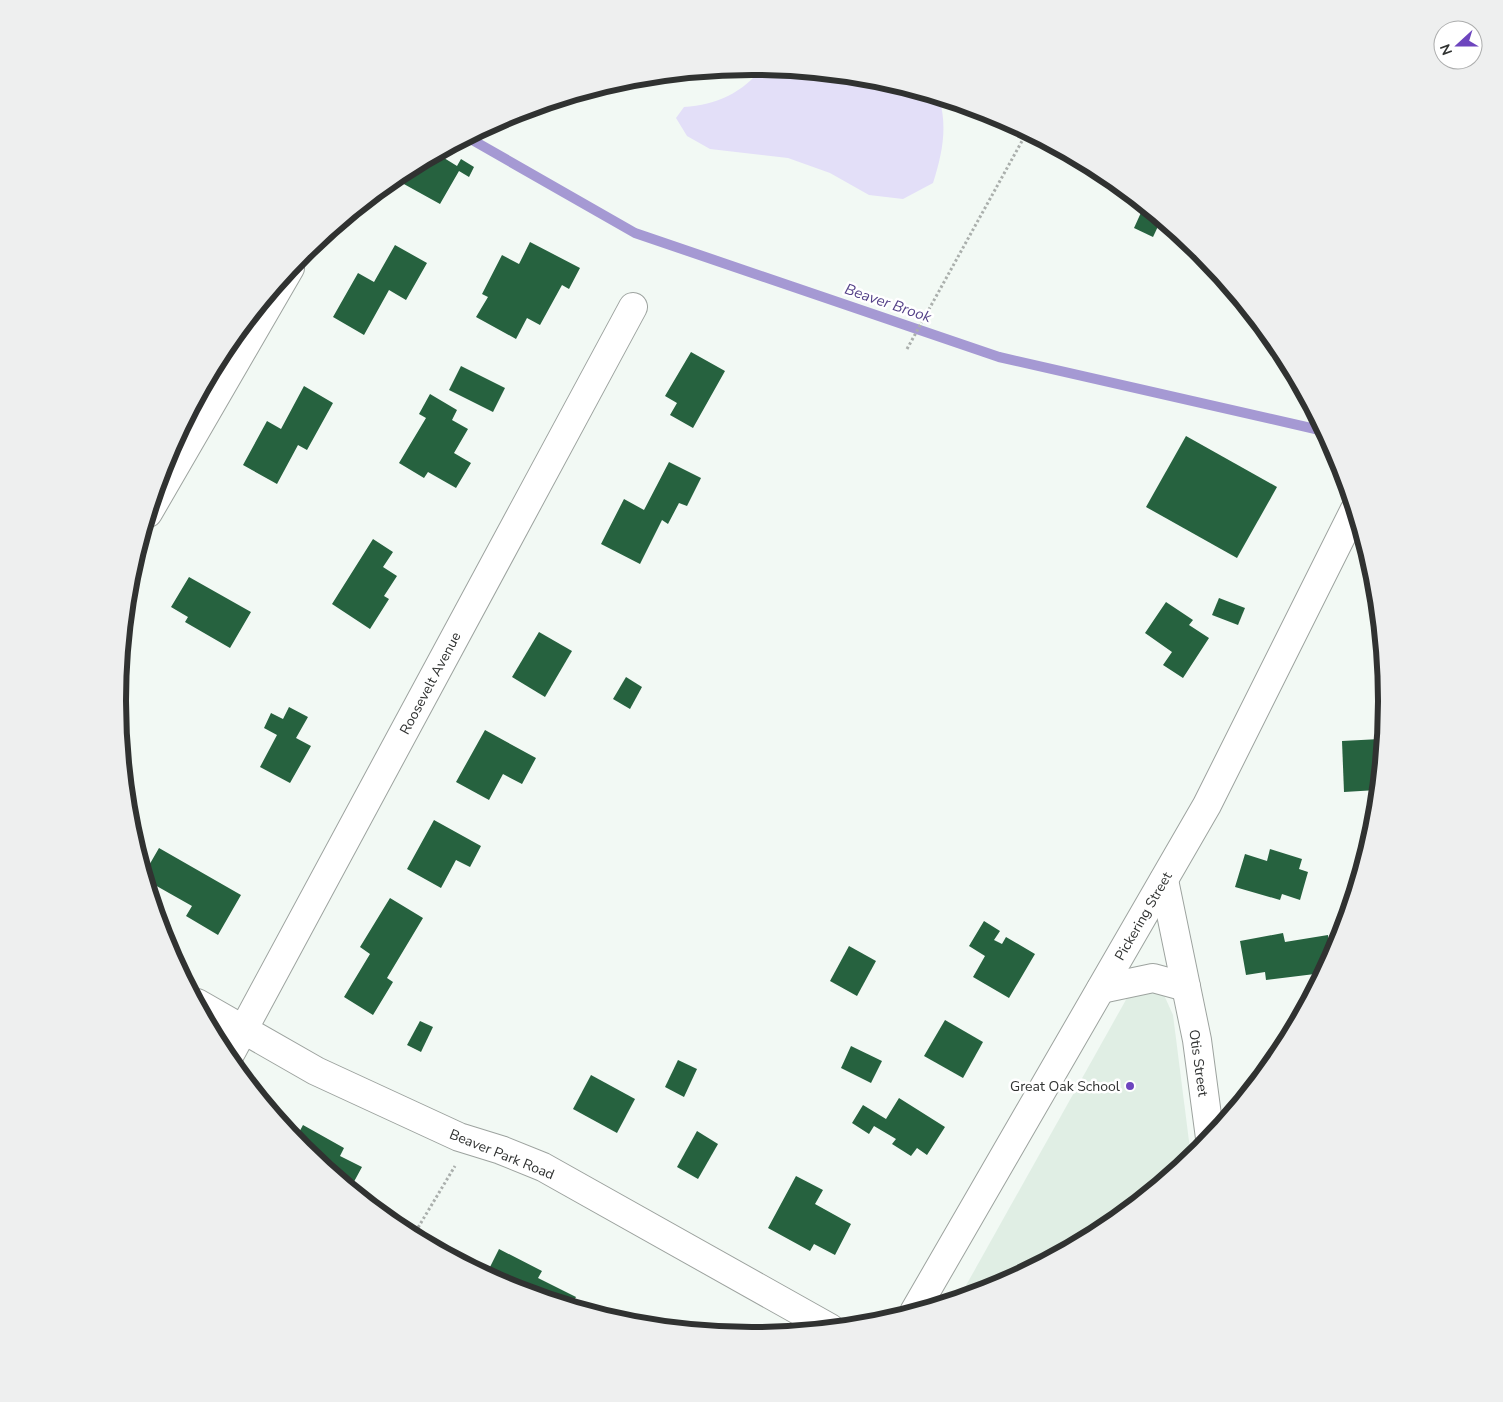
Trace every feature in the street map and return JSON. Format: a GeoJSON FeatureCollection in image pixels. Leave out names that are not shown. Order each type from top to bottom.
{"type":"FeatureCollection","features":[{"type":"Feature","properties":{"kind":"street"},"geometry":{"type":"LineString","coordinates":[[165,484],[272,299]]}},
{"type":"Feature","properties":{"kind":"street","name":"Roosevelt Avenue"},"geometry":{"type":"LineString","coordinates":[[232,1050],[633,307]]}},
{"type":"Feature","properties":{"kind":"street","name":"Pickering Street"},"geometry":{"type":"LineString","coordinates":[[918,1305],[1211,798],[1350,519]]}},
{"type":"Feature","properties":{"kind":"street","name":"Otis Street"},"geometry":{"type":"LineString","coordinates":[[1164,880],[1197,1040],[1209,1128]]}},
{"type":"Feature","properties":{"kind":"street"},"geometry":{"type":"LineString","coordinates":[[1101,989],[1153,978],[1186,988]]}},
{"type":"Feature","properties":{"kind":"street","name":"Beaver Park Road"},"geometry":{"type":"LineString","coordinates":[[206,1008],[316,1071],[459,1137],[542,1168],[821,1323]]}},
{"type":"Feature","properties":{"kind":"path"},"geometry":{"type":"LineString","coordinates":[[908,349],[1024,138]]}},
{"type":"Feature","properties":{"kind":"path"},"geometry":{"type":"LineString","coordinates":[[416,1229],[471,1140]]}},
{"type":"Feature","properties":{"kind":"shaded area"},"geometry":{"type":"Polygon","coordinates":[[[755,76],[792,76],[833,80],[874,87],[941,104],[943,141],[933,183],[903,199],[869,195],[830,173],[788,158],[710,149],[687,136],[676,118],[684,107],[707,104],[728,96],[755,76]]]}},
{"type":"Feature","properties":{"kind":"shaded area","name":"Great Oak School"},"geometry":{"type":"Polygon","coordinates":[[[1148,986],[1164,995],[1173,1015],[1190,1148],[1133,1198],[1064,1243],[1028,1262],[964,1290],[1132,989],[1148,986]]]}},
{"type":"Feature","properties":{"kind":"building"},"geometry":{"type":"Polygon","coordinates":[[[443,157],[457,166],[461,159],[474,167],[469,177],[459,171],[440,204],[401,183],[443,157]]]}},
{"type":"Feature","properties":{"kind":"building"},"geometry":{"type":"Polygon","coordinates":[[[1142,211],[1158,225],[1153,237],[1134,228],[1142,211]]]}},
{"type":"Feature","properties":{"kind":"building"},"geometry":{"type":"Polygon","coordinates":[[[530,242],[580,268],[569,289],[562,285],[540,325],[527,318],[516,339],[476,317],[488,297],[482,294],[502,255],[519,264],[530,242]]]}},
{"type":"Feature","properties":{"kind":"building"},"geometry":{"type":"Polygon","coordinates":[[[395,245],[427,263],[406,300],[389,290],[364,335],[333,317],[358,273],[374,282],[395,245]]]}},
{"type":"Feature","properties":{"kind":"building"},"geometry":{"type":"Polygon","coordinates":[[[691,352],[725,371],[693,428],[670,415],[677,403],[665,396],[691,352]]]}},
{"type":"Feature","properties":{"kind":"building"},"geometry":{"type":"Polygon","coordinates":[[[461,366],[505,388],[493,412],[449,390],[461,366]]]}},
{"type":"Feature","properties":{"kind":"building"},"geometry":{"type":"Polygon","coordinates":[[[304,386],[333,403],[307,450],[298,445],[277,484],[243,465],[267,421],[281,429],[304,386]]]}},
{"type":"Feature","properties":{"kind":"building"},"geometry":{"type":"Polygon","coordinates":[[[430,394],[457,410],[452,420],[468,429],[454,453],[471,463],[456,488],[428,472],[424,478],[399,463],[426,418],[419,414],[430,394]]]}},
{"type":"Feature","properties":{"kind":"building"},"geometry":{"type":"Polygon","coordinates":[[[1186,436],[1277,487],[1237,558],[1146,507],[1186,436]]]}},
{"type":"Feature","properties":{"kind":"building"},"geometry":{"type":"Polygon","coordinates":[[[669,462],[701,478],[687,506],[679,503],[668,524],[662,520],[640,564],[601,544],[624,499],[644,510],[669,462]]]}},
{"type":"Feature","properties":{"kind":"building"},"geometry":{"type":"Polygon","coordinates":[[[373,539],[393,552],[383,567],[397,576],[384,596],[389,599],[370,629],[332,604],[373,539]]]}},
{"type":"Feature","properties":{"kind":"building"},"geometry":{"type":"Polygon","coordinates":[[[189,577],[251,612],[230,648],[185,622],[188,617],[171,607],[189,577]]]}},
{"type":"Feature","properties":{"kind":"building"},"geometry":{"type":"Polygon","coordinates":[[[1219,598],[1245,608],[1238,625],[1212,615],[1219,598]]]}},
{"type":"Feature","properties":{"kind":"building"},"geometry":{"type":"Polygon","coordinates":[[[1166,602],[1193,620],[1189,625],[1209,638],[1183,678],[1163,665],[1172,652],[1145,633],[1166,602]]]}},
{"type":"Feature","properties":{"kind":"building"},"geometry":{"type":"Polygon","coordinates":[[[539,632],[572,651],[545,697],[512,677],[539,632]]]}},
{"type":"Feature","properties":{"kind":"building"},"geometry":{"type":"Polygon","coordinates":[[[626,677],[642,687],[630,709],[613,699],[626,677]]]}},
{"type":"Feature","properties":{"kind":"building"},"geometry":{"type":"Polygon","coordinates":[[[289,707],[308,717],[296,738],[311,746],[290,783],[260,767],[277,735],[264,728],[271,713],[283,719],[289,707]]]}},
{"type":"Feature","properties":{"kind":"building"},"geometry":{"type":"Polygon","coordinates":[[[485,730],[536,758],[522,784],[503,774],[489,800],[456,782],[485,730]]]}},
{"type":"Feature","properties":{"kind":"building"},"geometry":{"type":"Polygon","coordinates":[[[1376,739],[1371,790],[1344,792],[1342,741],[1376,739]]]}},
{"type":"Feature","properties":{"kind":"building"},"geometry":{"type":"Polygon","coordinates":[[[434,820],[481,846],[470,867],[456,860],[441,888],[407,869],[434,820]]]}},
{"type":"Feature","properties":{"kind":"building"},"geometry":{"type":"Polygon","coordinates":[[[159,848],[241,895],[218,935],[186,916],[192,906],[154,884],[148,867],[159,848]]]}},
{"type":"Feature","properties":{"kind":"building"},"geometry":{"type":"Polygon","coordinates":[[[1270,849],[1302,859],[1299,869],[1308,872],[1300,900],[1282,894],[1280,900],[1235,887],[1245,854],[1267,861],[1270,849]]]}},
{"type":"Feature","properties":{"kind":"building"},"geometry":{"type":"Polygon","coordinates":[[[390,898],[423,918],[387,978],[393,982],[373,1015],[344,997],[370,954],[360,947],[390,898]]]}},
{"type":"Feature","properties":{"kind":"building"},"geometry":{"type":"Polygon","coordinates":[[[984,921],[1000,931],[994,940],[1002,944],[1006,937],[1035,954],[1009,998],[973,977],[985,956],[969,946],[984,921]]]}},
{"type":"Feature","properties":{"kind":"building"},"geometry":{"type":"Polygon","coordinates":[[[1283,933],[1285,942],[1328,935],[1329,944],[1315,974],[1266,980],[1265,972],[1246,975],[1240,941],[1283,933]]]}},
{"type":"Feature","properties":{"kind":"building"},"geometry":{"type":"Polygon","coordinates":[[[849,946],[876,961],[857,996],[830,981],[849,946]]]}},
{"type":"Feature","properties":{"kind":"building"},"geometry":{"type":"Polygon","coordinates":[[[945,1020],[983,1042],[963,1078],[924,1056],[945,1020]]]}},
{"type":"Feature","properties":{"kind":"building"},"geometry":{"type":"Polygon","coordinates":[[[420,1021],[433,1027],[421,1052],[407,1045],[420,1021]]]}},
{"type":"Feature","properties":{"kind":"building"},"geometry":{"type":"Polygon","coordinates":[[[851,1046],[882,1061],[871,1083],[841,1068],[851,1046]]]}},
{"type":"Feature","properties":{"kind":"building"},"geometry":{"type":"Polygon","coordinates":[[[678,1060],[697,1069],[684,1097],[665,1087],[678,1060]]]}},
{"type":"Feature","properties":{"kind":"building"},"geometry":{"type":"Polygon","coordinates":[[[591,1075],[635,1099],[617,1133],[573,1109],[591,1075]]]}},
{"type":"Feature","properties":{"kind":"building"},"geometry":{"type":"Polygon","coordinates":[[[899,1098],[945,1127],[927,1155],[917,1148],[911,1156],[892,1144],[896,1139],[874,1126],[869,1134],[852,1123],[863,1105],[886,1119],[899,1098]]]}},
{"type":"Feature","properties":{"kind":"building"},"geometry":{"type":"Polygon","coordinates":[[[303,1125],[344,1148],[340,1156],[362,1167],[353,1184],[309,1144],[299,1133],[303,1125]]]}},
{"type":"Feature","properties":{"kind":"building"},"geometry":{"type":"Polygon","coordinates":[[[697,1131],[718,1144],[698,1179],[677,1167],[697,1131]]]}},
{"type":"Feature","properties":{"kind":"building"},"geometry":{"type":"Polygon","coordinates":[[[796,1176],[823,1190],[815,1204],[851,1224],[835,1255],[814,1244],[810,1251],[768,1228],[796,1176]]]}},
{"type":"Feature","properties":{"kind":"building"},"geometry":{"type":"Polygon","coordinates":[[[499,1249],[542,1271],[538,1278],[576,1297],[574,1301],[550,1294],[489,1269],[499,1249]]]}},
{"type":"Feature","properties":{"kind":"waterway","name":"Beaver Brook"},"geometry":{"type":"LineString","coordinates":[[474,141],[635,233],[999,357],[1315,429]]}},
{"type":"Feature","properties":{"kind":"place","name":"Great Oak School"},"geometry":{"type":"Point","coordinates":[1130,1086]}}]}
